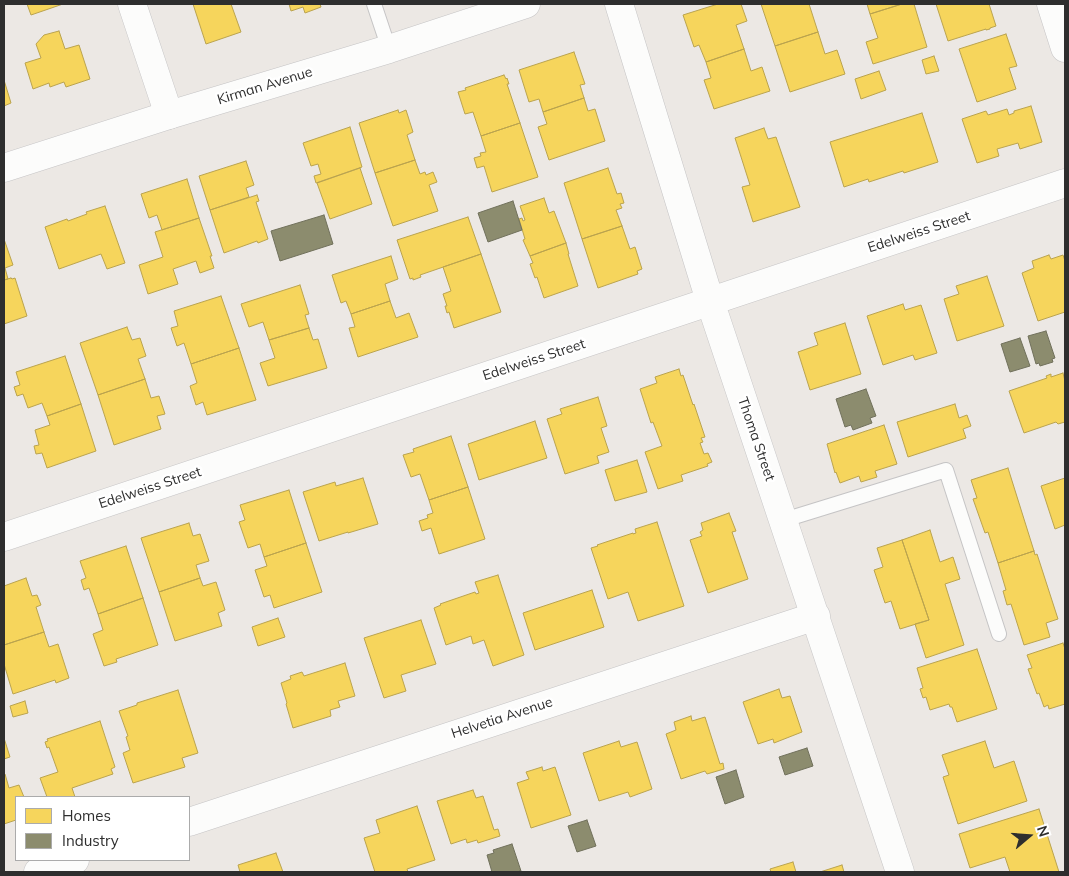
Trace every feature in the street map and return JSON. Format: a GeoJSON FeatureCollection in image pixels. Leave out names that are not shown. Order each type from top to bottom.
{"type":"FeatureCollection","features":[{"type":"Feature","properties":{"kind":"street"},"geometry":{"type":"LineString","coordinates":[[132,4],[169,115]]}},
{"type":"Feature","properties":{"kind":"street","name":"Kirman Avenue"},"geometry":{"type":"LineString","coordinates":[[4,168],[169,115],[389,49],[526,4]]}},
{"type":"Feature","properties":{"kind":"street","name":"Thoma Street"},"geometry":{"type":"LineString","coordinates":[[619,4],[710,301],[900,872]]}},
{"type":"Feature","properties":{"kind":"street"},"geometry":{"type":"LineString","coordinates":[[1051,4],[1065,48]]}},
{"type":"Feature","properties":{"kind":"street","name":"Edelweiss Street"},"geometry":{"type":"LineString","coordinates":[[4,537],[1065,183]]}},
{"type":"Feature","properties":{"kind":"street","name":"Helvetia Avenue"},"geometry":{"type":"LineString","coordinates":[[190,822],[816,616]]}},
{"type":"Feature","properties":{"kind":"street"},"geometry":{"type":"LineString","coordinates":[[38,872],[72,861]]}},
{"type":"Feature","properties":{"kind":"lane"},"geometry":{"type":"LineString","coordinates":[[374,4],[389,49]]}},
{"type":"Feature","properties":{"kind":"lane"},"geometry":{"type":"LineString","coordinates":[[784,520],[946,470],[999,634]]}},
{"type":"Feature","properties":{"kind":"building: Homes"},"geometry":{"type":"Polygon","coordinates":[[[27,4],[63,4],[31,15],[27,4]]]}},
{"type":"Feature","properties":{"kind":"building: Homes"},"geometry":{"type":"Polygon","coordinates":[[[193,4],[231,4],[241,32],[206,44],[193,4]]]}},
{"type":"Feature","properties":{"kind":"building: Homes"},"geometry":{"type":"Polygon","coordinates":[[[289,4],[320,4],[321,7],[305,13],[303,7],[291,11],[289,4]]]}},
{"type":"Feature","properties":{"kind":"building: Homes"},"geometry":{"type":"Polygon","coordinates":[[[718,4],[741,4],[747,21],[736,25],[744,49],[706,62],[699,45],[694,47],[683,15],[718,4]]]}},
{"type":"Feature","properties":{"kind":"building: Homes"},"geometry":{"type":"Polygon","coordinates":[[[761,4],[809,4],[818,32],[775,46],[761,4]]]}},
{"type":"Feature","properties":{"kind":"building: Homes"},"geometry":{"type":"Polygon","coordinates":[[[867,4],[902,4],[870,14],[867,4]]]}},
{"type":"Feature","properties":{"kind":"building: Homes"},"geometry":{"type":"Polygon","coordinates":[[[902,4],[914,4],[927,47],[873,64],[866,42],[878,38],[870,14],[902,4]]]}},
{"type":"Feature","properties":{"kind":"building: Homes"},"geometry":{"type":"Polygon","coordinates":[[[936,4],[989,4],[996,26],[948,41],[936,4]]]}},
{"type":"Feature","properties":{"kind":"building: Homes"},"geometry":{"type":"Polygon","coordinates":[[[59,31],[65,49],[79,45],[90,79],[66,87],[64,82],[50,87],[49,83],[33,89],[25,63],[41,58],[36,44],[44,35],[59,31]]]}},
{"type":"Feature","properties":{"kind":"building: Homes"},"geometry":{"type":"Polygon","coordinates":[[[818,32],[825,54],[837,50],[845,74],[790,92],[775,46],[818,32]]]}},
{"type":"Feature","properties":{"kind":"building: Homes"},"geometry":{"type":"Polygon","coordinates":[[[1006,34],[1017,66],[1009,68],[1016,89],[977,102],[959,49],[1006,34]]]}},
{"type":"Feature","properties":{"kind":"building: Homes"},"geometry":{"type":"Polygon","coordinates":[[[744,49],[751,71],[762,67],[770,91],[714,109],[704,80],[711,78],[706,62],[744,49]]]}},
{"type":"Feature","properties":{"kind":"building: Homes"},"geometry":{"type":"Polygon","coordinates":[[[574,52],[585,84],[580,85],[584,98],[543,112],[539,99],[529,102],[519,70],[574,52]]]}},
{"type":"Feature","properties":{"kind":"building: Homes"},"geometry":{"type":"Polygon","coordinates":[[[934,56],[939,71],[926,74],[922,60],[934,56]]]}},
{"type":"Feature","properties":{"kind":"building: Homes"},"geometry":{"type":"Polygon","coordinates":[[[879,71],[886,90],[861,99],[855,79],[879,71]]]}},
{"type":"Feature","properties":{"kind":"building: Homes"},"geometry":{"type":"Polygon","coordinates":[[[504,75],[509,84],[507,84],[520,123],[481,136],[473,112],[465,114],[458,92],[504,75]]]}},
{"type":"Feature","properties":{"kind":"building: Homes"},"geometry":{"type":"Polygon","coordinates":[[[4,80],[11,103],[4,106],[4,80]]]}},
{"type":"Feature","properties":{"kind":"building: Homes"},"geometry":{"type":"Polygon","coordinates":[[[584,98],[588,111],[595,109],[605,141],[549,160],[538,127],[547,124],[543,112],[584,98]]]}},
{"type":"Feature","properties":{"kind":"building: Homes"},"geometry":{"type":"Polygon","coordinates":[[[1031,106],[1042,142],[1020,149],[1018,143],[997,149],[999,156],[977,163],[962,119],[986,111],[988,115],[1007,109],[1009,115],[1014,113],[1014,111],[1031,106]]]}},
{"type":"Feature","properties":{"kind":"building: Homes"},"geometry":{"type":"Polygon","coordinates":[[[398,110],[399,113],[406,110],[413,132],[407,135],[415,160],[375,173],[359,123],[398,110]]]}},
{"type":"Feature","properties":{"kind":"building: Homes"},"geometry":{"type":"Polygon","coordinates":[[[922,113],[938,162],[904,173],[903,171],[869,182],[868,179],[844,187],[830,142],[922,113]]]}},
{"type":"Feature","properties":{"kind":"building: Homes"},"geometry":{"type":"Polygon","coordinates":[[[520,123],[538,177],[492,192],[484,166],[477,168],[474,158],[481,156],[480,153],[486,152],[481,136],[520,123]]]}},
{"type":"Feature","properties":{"kind":"building: Homes"},"geometry":{"type":"Polygon","coordinates":[[[350,127],[362,167],[316,183],[314,176],[321,174],[318,164],[311,166],[303,143],[350,127]]]}},
{"type":"Feature","properties":{"kind":"building: Homes"},"geometry":{"type":"Polygon","coordinates":[[[764,128],[768,139],[776,137],[800,207],[753,222],[742,187],[750,185],[735,138],[764,128]]]}},
{"type":"Feature","properties":{"kind":"building: Homes"},"geometry":{"type":"Polygon","coordinates":[[[415,160],[420,174],[425,172],[426,175],[433,172],[437,182],[429,185],[438,211],[393,226],[375,173],[415,160]]]}},
{"type":"Feature","properties":{"kind":"building: Homes"},"geometry":{"type":"Polygon","coordinates":[[[246,161],[254,185],[246,188],[249,197],[210,210],[199,176],[246,161]]]}},
{"type":"Feature","properties":{"kind":"building: Homes"},"geometry":{"type":"Polygon","coordinates":[[[360,168],[372,204],[330,219],[317,183],[360,168]]]}},
{"type":"Feature","properties":{"kind":"building: Homes"},"geometry":{"type":"Polygon","coordinates":[[[608,168],[617,194],[621,193],[624,203],[620,204],[622,208],[616,210],[622,226],[582,239],[564,183],[608,168]]]}},
{"type":"Feature","properties":{"kind":"building: Homes"},"geometry":{"type":"Polygon","coordinates":[[[187,179],[199,218],[162,230],[157,215],[149,218],[141,194],[187,179]]]}},
{"type":"Feature","properties":{"kind":"building: Homes"},"geometry":{"type":"Polygon","coordinates":[[[257,195],[259,201],[256,202],[268,239],[224,253],[210,210],[257,195]]]}},
{"type":"Feature","properties":{"kind":"building: Homes"},"geometry":{"type":"Polygon","coordinates":[[[544,198],[549,213],[554,211],[566,243],[530,256],[523,240],[525,239],[519,219],[525,220],[520,206],[544,198]]]}},
{"type":"Feature","properties":{"kind":"building: Homes"},"geometry":{"type":"Polygon","coordinates":[[[105,206],[125,263],[107,269],[101,254],[59,269],[45,227],[67,219],[68,221],[87,214],[86,212],[105,206]]]}},
{"type":"Feature","properties":{"kind":"building: Homes"},"geometry":{"type":"Polygon","coordinates":[[[468,217],[481,254],[420,275],[421,277],[413,280],[413,278],[410,279],[397,240],[468,217]]]}},
{"type":"Feature","properties":{"kind":"building: Homes"},"geometry":{"type":"Polygon","coordinates":[[[199,218],[212,256],[210,256],[214,268],[200,273],[196,261],[173,269],[178,284],[148,294],[139,265],[163,257],[155,232],[199,218]]]}},
{"type":"Feature","properties":{"kind":"building: Homes"},"geometry":{"type":"Polygon","coordinates":[[[622,226],[630,249],[635,247],[642,269],[637,271],[638,274],[598,288],[582,239],[622,226]]]}},
{"type":"Feature","properties":{"kind":"building: Homes"},"geometry":{"type":"Polygon","coordinates":[[[4,239],[13,265],[5,268],[8,279],[4,280],[4,239]]]}},
{"type":"Feature","properties":{"kind":"building: Homes"},"geometry":{"type":"Polygon","coordinates":[[[566,243],[578,286],[544,298],[537,277],[535,278],[530,264],[533,263],[530,256],[566,243]]]}},
{"type":"Feature","properties":{"kind":"building: Homes"},"geometry":{"type":"Polygon","coordinates":[[[481,254],[501,312],[454,328],[445,306],[447,306],[443,294],[451,291],[443,267],[481,254]]]}},
{"type":"Feature","properties":{"kind":"building: Homes"},"geometry":{"type":"Polygon","coordinates":[[[1049,255],[1051,259],[1063,255],[1065,261],[1065,312],[1038,321],[1022,273],[1034,268],[1032,261],[1049,255]]]}},
{"type":"Feature","properties":{"kind":"building: Homes"},"geometry":{"type":"Polygon","coordinates":[[[391,256],[398,279],[385,284],[390,301],[351,314],[346,301],[341,303],[332,275],[391,256]]]}},
{"type":"Feature","properties":{"kind":"building: Homes"},"geometry":{"type":"Polygon","coordinates":[[[987,276],[1004,326],[957,341],[944,299],[959,294],[956,286],[987,276]]]}},
{"type":"Feature","properties":{"kind":"building: Homes"},"geometry":{"type":"Polygon","coordinates":[[[15,278],[27,316],[4,324],[4,280],[15,278]]]}},
{"type":"Feature","properties":{"kind":"building: Homes"},"geometry":{"type":"Polygon","coordinates":[[[300,285],[309,314],[305,315],[309,328],[269,340],[263,322],[249,327],[241,304],[300,285]]]}},
{"type":"Feature","properties":{"kind":"building: Homes"},"geometry":{"type":"Polygon","coordinates":[[[221,296],[239,348],[191,364],[184,343],[177,346],[171,328],[178,326],[174,311],[221,296]]]}},
{"type":"Feature","properties":{"kind":"building: Homes"},"geometry":{"type":"Polygon","coordinates":[[[390,301],[396,318],[409,313],[418,337],[358,357],[349,328],[355,327],[351,314],[390,301]]]}},
{"type":"Feature","properties":{"kind":"building: Homes"},"geometry":{"type":"Polygon","coordinates":[[[903,304],[905,310],[921,305],[937,353],[915,360],[913,355],[883,365],[867,316],[903,304]]]}},
{"type":"Feature","properties":{"kind":"building: Homes"},"geometry":{"type":"Polygon","coordinates":[[[845,323],[861,374],[810,390],[798,352],[818,345],[814,333],[845,323]]]}},
{"type":"Feature","properties":{"kind":"building: Homes"},"geometry":{"type":"Polygon","coordinates":[[[127,327],[132,340],[140,338],[146,356],[138,359],[145,379],[98,395],[80,343],[127,327]]]}},
{"type":"Feature","properties":{"kind":"building: Homes"},"geometry":{"type":"Polygon","coordinates":[[[309,328],[313,340],[318,339],[327,368],[268,386],[260,363],[275,358],[269,340],[309,328]]]}},
{"type":"Feature","properties":{"kind":"building: Homes"},"geometry":{"type":"Polygon","coordinates":[[[239,348],[256,400],[207,415],[203,402],[196,405],[190,386],[197,383],[191,364],[239,348]]]}},
{"type":"Feature","properties":{"kind":"building: Homes"},"geometry":{"type":"Polygon","coordinates":[[[65,356],[81,404],[47,416],[42,403],[28,408],[23,394],[17,396],[14,387],[20,385],[16,372],[65,356]]]}},
{"type":"Feature","properties":{"kind":"building: Homes"},"geometry":{"type":"Polygon","coordinates":[[[679,369],[681,376],[683,375],[705,437],[701,438],[703,442],[700,443],[704,454],[708,453],[712,462],[707,464],[708,466],[681,475],[683,481],[658,489],[645,452],[662,446],[653,422],[651,423],[640,389],[657,383],[655,377],[679,369]]]}},
{"type":"Feature","properties":{"kind":"building: Homes"},"geometry":{"type":"Polygon","coordinates":[[[1063,373],[1065,381],[1065,422],[1058,424],[1056,422],[1024,433],[1009,391],[1047,378],[1046,376],[1051,374],[1051,377],[1063,373]]]}},
{"type":"Feature","properties":{"kind":"building: Homes"},"geometry":{"type":"Polygon","coordinates":[[[145,379],[151,398],[159,396],[165,414],[157,416],[161,429],[114,445],[98,395],[145,379]]]}},
{"type":"Feature","properties":{"kind":"building: Homes"},"geometry":{"type":"Polygon","coordinates":[[[598,397],[607,426],[601,428],[609,452],[597,456],[599,463],[565,474],[547,419],[562,414],[560,409],[598,397]]]}},
{"type":"Feature","properties":{"kind":"building: Homes"},"geometry":{"type":"Polygon","coordinates":[[[81,404],[96,451],[47,468],[42,453],[36,454],[34,446],[39,445],[35,430],[50,425],[47,416],[81,404]]]}},
{"type":"Feature","properties":{"kind":"building: Homes"},"geometry":{"type":"Polygon","coordinates":[[[955,404],[959,418],[967,415],[971,426],[963,429],[966,438],[908,457],[897,422],[955,404]]]}},
{"type":"Feature","properties":{"kind":"building: Homes"},"geometry":{"type":"Polygon","coordinates":[[[535,421],[547,458],[479,480],[468,444],[535,421]]]}},
{"type":"Feature","properties":{"kind":"building: Homes"},"geometry":{"type":"Polygon","coordinates":[[[884,425],[897,464],[875,471],[877,477],[861,482],[859,476],[840,483],[835,473],[827,444],[884,425]]]}},
{"type":"Feature","properties":{"kind":"building: Homes"},"geometry":{"type":"Polygon","coordinates":[[[451,436],[468,487],[429,500],[420,474],[411,477],[403,455],[414,452],[413,449],[451,436]]]}},
{"type":"Feature","properties":{"kind":"building: Homes"},"geometry":{"type":"Polygon","coordinates":[[[637,460],[647,492],[615,501],[605,470],[637,460]]]}},
{"type":"Feature","properties":{"kind":"building: Homes"},"geometry":{"type":"Polygon","coordinates":[[[1008,468],[1034,551],[998,563],[988,532],[985,533],[973,499],[977,498],[971,480],[1008,468]]]}},
{"type":"Feature","properties":{"kind":"building: Homes"},"geometry":{"type":"Polygon","coordinates":[[[363,478],[378,524],[319,541],[303,492],[335,482],[336,486],[363,478]]]}},
{"type":"Feature","properties":{"kind":"building: Homes"},"geometry":{"type":"Polygon","coordinates":[[[1065,478],[1065,525],[1055,529],[1041,486],[1065,478]]]}},
{"type":"Feature","properties":{"kind":"building: Homes"},"geometry":{"type":"Polygon","coordinates":[[[468,487],[485,539],[439,554],[431,528],[422,531],[419,521],[428,518],[427,515],[433,513],[429,500],[468,487]]]}},
{"type":"Feature","properties":{"kind":"building: Homes"},"geometry":{"type":"Polygon","coordinates":[[[289,490],[306,543],[264,557],[260,544],[248,548],[239,522],[245,520],[240,505],[289,490]]]}},
{"type":"Feature","properties":{"kind":"building: Homes"},"geometry":{"type":"Polygon","coordinates":[[[729,513],[736,531],[732,532],[748,579],[708,593],[690,540],[702,536],[700,532],[703,530],[701,523],[729,513]]]}},
{"type":"Feature","properties":{"kind":"building: Homes"},"geometry":{"type":"Polygon","coordinates":[[[657,522],[684,606],[638,621],[628,592],[608,599],[591,548],[636,533],[635,529],[657,522]]]}},
{"type":"Feature","properties":{"kind":"building: Homes"},"geometry":{"type":"Polygon","coordinates":[[[189,523],[193,536],[200,534],[209,561],[196,565],[200,578],[159,592],[141,538],[189,523]]]}},
{"type":"Feature","properties":{"kind":"building: Homes"},"geometry":{"type":"Polygon","coordinates":[[[930,530],[940,562],[953,557],[960,579],[945,584],[964,645],[926,658],[915,624],[929,620],[902,540],[930,530]]]}},
{"type":"Feature","properties":{"kind":"building: Homes"},"geometry":{"type":"Polygon","coordinates":[[[902,540],[929,620],[900,629],[891,601],[885,603],[874,570],[883,567],[877,548],[902,540]]]}},
{"type":"Feature","properties":{"kind":"building: Homes"},"geometry":{"type":"Polygon","coordinates":[[[306,543],[322,592],[274,608],[270,595],[264,597],[255,570],[267,566],[264,557],[306,543]]]}},
{"type":"Feature","properties":{"kind":"building: Homes"},"geometry":{"type":"Polygon","coordinates":[[[126,546],[143,598],[98,614],[89,588],[84,590],[81,580],[86,578],[80,561],[126,546]]]}},
{"type":"Feature","properties":{"kind":"building: Homes"},"geometry":{"type":"Polygon","coordinates":[[[1034,551],[1035,555],[1037,554],[1058,619],[1046,623],[1050,637],[1024,645],[1011,604],[1007,605],[1003,591],[1006,590],[998,563],[1034,551]]]}},
{"type":"Feature","properties":{"kind":"building: Homes"},"geometry":{"type":"Polygon","coordinates":[[[498,575],[524,655],[493,666],[484,640],[473,644],[471,636],[446,645],[434,608],[440,604],[475,592],[476,594],[479,593],[475,582],[498,575]]]}},
{"type":"Feature","properties":{"kind":"building: Homes"},"geometry":{"type":"Polygon","coordinates":[[[26,578],[32,596],[37,595],[41,605],[36,607],[44,632],[4,645],[4,586],[26,578]]]}},
{"type":"Feature","properties":{"kind":"building: Homes"},"geometry":{"type":"Polygon","coordinates":[[[200,578],[203,586],[216,582],[225,610],[218,613],[222,626],[175,641],[159,592],[200,578]]]}},
{"type":"Feature","properties":{"kind":"building: Homes"},"geometry":{"type":"Polygon","coordinates":[[[592,590],[604,627],[535,650],[523,613],[592,590]]]}},
{"type":"Feature","properties":{"kind":"building: Homes"},"geometry":{"type":"Polygon","coordinates":[[[143,598],[158,645],[116,659],[117,662],[104,666],[93,634],[103,630],[98,614],[143,598]]]}},
{"type":"Feature","properties":{"kind":"building: Homes"},"geometry":{"type":"Polygon","coordinates":[[[278,618],[285,637],[258,646],[252,627],[278,618]]]}},
{"type":"Feature","properties":{"kind":"building: Homes"},"geometry":{"type":"Polygon","coordinates":[[[421,620],[436,664],[401,675],[406,691],[384,698],[364,638],[421,620]]]}},
{"type":"Feature","properties":{"kind":"building: Homes"},"geometry":{"type":"Polygon","coordinates":[[[44,632],[49,647],[58,644],[69,678],[56,683],[55,680],[13,694],[4,664],[4,645],[44,632]]]}},
{"type":"Feature","properties":{"kind":"building: Homes"},"geometry":{"type":"Polygon","coordinates":[[[1063,643],[1065,649],[1065,704],[1049,709],[1048,705],[1044,707],[1039,693],[1037,694],[1028,669],[1032,668],[1027,655],[1063,643]]]}},
{"type":"Feature","properties":{"kind":"building: Homes"},"geometry":{"type":"Polygon","coordinates":[[[977,649],[997,709],[957,722],[952,707],[949,704],[930,710],[926,697],[923,698],[920,689],[923,688],[917,668],[977,649]]]}},
{"type":"Feature","properties":{"kind":"building: Homes"},"geometry":{"type":"Polygon","coordinates":[[[345,663],[355,696],[338,701],[340,707],[330,710],[331,716],[293,728],[281,683],[291,679],[290,676],[302,672],[304,676],[345,663]]]}},
{"type":"Feature","properties":{"kind":"building: Homes"},"geometry":{"type":"Polygon","coordinates":[[[779,689],[782,698],[790,696],[802,732],[774,743],[773,739],[758,744],[743,702],[779,689]]]}},
{"type":"Feature","properties":{"kind":"building: Homes"},"geometry":{"type":"Polygon","coordinates":[[[178,690],[198,753],[182,758],[185,767],[133,783],[123,753],[130,750],[126,737],[128,736],[119,711],[137,705],[137,703],[178,690]]]}},
{"type":"Feature","properties":{"kind":"building: Homes"},"geometry":{"type":"Polygon","coordinates":[[[25,701],[28,713],[13,717],[10,706],[25,701]]]}},
{"type":"Feature","properties":{"kind":"building: Homes"},"geometry":{"type":"Polygon","coordinates":[[[691,716],[692,721],[705,717],[720,764],[723,763],[724,769],[707,774],[705,771],[681,779],[666,734],[676,730],[674,722],[691,716]]]}},
{"type":"Feature","properties":{"kind":"building: Homes"},"geometry":{"type":"Polygon","coordinates":[[[100,721],[115,767],[111,769],[113,774],[72,788],[75,796],[47,796],[40,778],[58,772],[49,747],[47,748],[45,742],[48,741],[47,739],[100,721]]]}},
{"type":"Feature","properties":{"kind":"building: Homes"},"geometry":{"type":"Polygon","coordinates":[[[4,738],[10,757],[4,759],[4,738]]]}},
{"type":"Feature","properties":{"kind":"building: Homes"},"geometry":{"type":"Polygon","coordinates":[[[619,741],[621,747],[637,742],[652,789],[630,797],[628,792],[599,801],[583,753],[619,741]]]}},
{"type":"Feature","properties":{"kind":"building: Homes"},"geometry":{"type":"Polygon","coordinates":[[[985,741],[994,768],[1014,761],[1027,801],[958,824],[943,777],[949,775],[942,755],[985,741]]]}},
{"type":"Feature","properties":{"kind":"building: Homes"},"geometry":{"type":"Polygon","coordinates":[[[542,767],[543,771],[555,767],[571,815],[531,828],[517,783],[529,779],[526,772],[542,767]]]}},
{"type":"Feature","properties":{"kind":"building: Homes"},"geometry":{"type":"Polygon","coordinates":[[[5,774],[9,788],[19,785],[24,796],[15,796],[15,820],[4,824],[5,774]]]}},
{"type":"Feature","properties":{"kind":"building: Homes"},"geometry":{"type":"Polygon","coordinates":[[[473,790],[476,798],[483,796],[494,830],[498,829],[500,836],[478,843],[477,840],[467,843],[466,839],[451,844],[437,801],[473,790]]]}},
{"type":"Feature","properties":{"kind":"building: Homes"},"geometry":{"type":"Polygon","coordinates":[[[417,806],[435,860],[407,869],[408,872],[375,872],[364,838],[380,833],[376,820],[417,806]]]}},
{"type":"Feature","properties":{"kind":"building: Homes"},"geometry":{"type":"Polygon","coordinates":[[[1039,809],[1059,872],[1010,872],[1005,857],[970,868],[959,834],[1039,809]]]}},
{"type":"Feature","properties":{"kind":"building: Homes"},"geometry":{"type":"Polygon","coordinates":[[[276,853],[283,872],[240,872],[238,865],[276,853]]]}},
{"type":"Feature","properties":{"kind":"building: Homes"},"geometry":{"type":"Polygon","coordinates":[[[793,862],[796,872],[771,872],[770,869],[793,862]]]}},
{"type":"Feature","properties":{"kind":"building: Homes"},"geometry":{"type":"Polygon","coordinates":[[[842,865],[844,872],[820,872],[842,865]]]}},
{"type":"Feature","properties":{"kind":"building: Industry"},"geometry":{"type":"Polygon","coordinates":[[[513,201],[522,230],[488,242],[478,213],[513,201]]]}},
{"type":"Feature","properties":{"kind":"building: Industry"},"geometry":{"type":"Polygon","coordinates":[[[324,215],[333,244],[280,261],[271,231],[324,215]]]}},
{"type":"Feature","properties":{"kind":"building: Industry"},"geometry":{"type":"Polygon","coordinates":[[[1046,331],[1055,358],[1052,359],[1053,362],[1040,366],[1039,363],[1036,364],[1028,336],[1046,331]]]}},
{"type":"Feature","properties":{"kind":"building: Industry"},"geometry":{"type":"Polygon","coordinates":[[[1020,338],[1030,366],[1010,372],[1001,344],[1020,338]]]}},
{"type":"Feature","properties":{"kind":"building: Industry"},"geometry":{"type":"Polygon","coordinates":[[[866,389],[876,416],[870,418],[872,423],[853,430],[851,425],[845,427],[836,399],[866,389]]]}},
{"type":"Feature","properties":{"kind":"building: Industry"},"geometry":{"type":"Polygon","coordinates":[[[807,748],[813,766],[785,775],[779,757],[807,748]]]}},
{"type":"Feature","properties":{"kind":"building: Industry"},"geometry":{"type":"Polygon","coordinates":[[[736,770],[744,797],[725,804],[716,777],[736,770]]]}},
{"type":"Feature","properties":{"kind":"building: Industry"},"geometry":{"type":"Polygon","coordinates":[[[587,820],[596,846],[577,852],[568,826],[587,820]]]}},
{"type":"Feature","properties":{"kind":"building: Industry"},"geometry":{"type":"Polygon","coordinates":[[[512,844],[521,871],[492,872],[487,855],[494,853],[493,850],[512,844]]]}}]}
